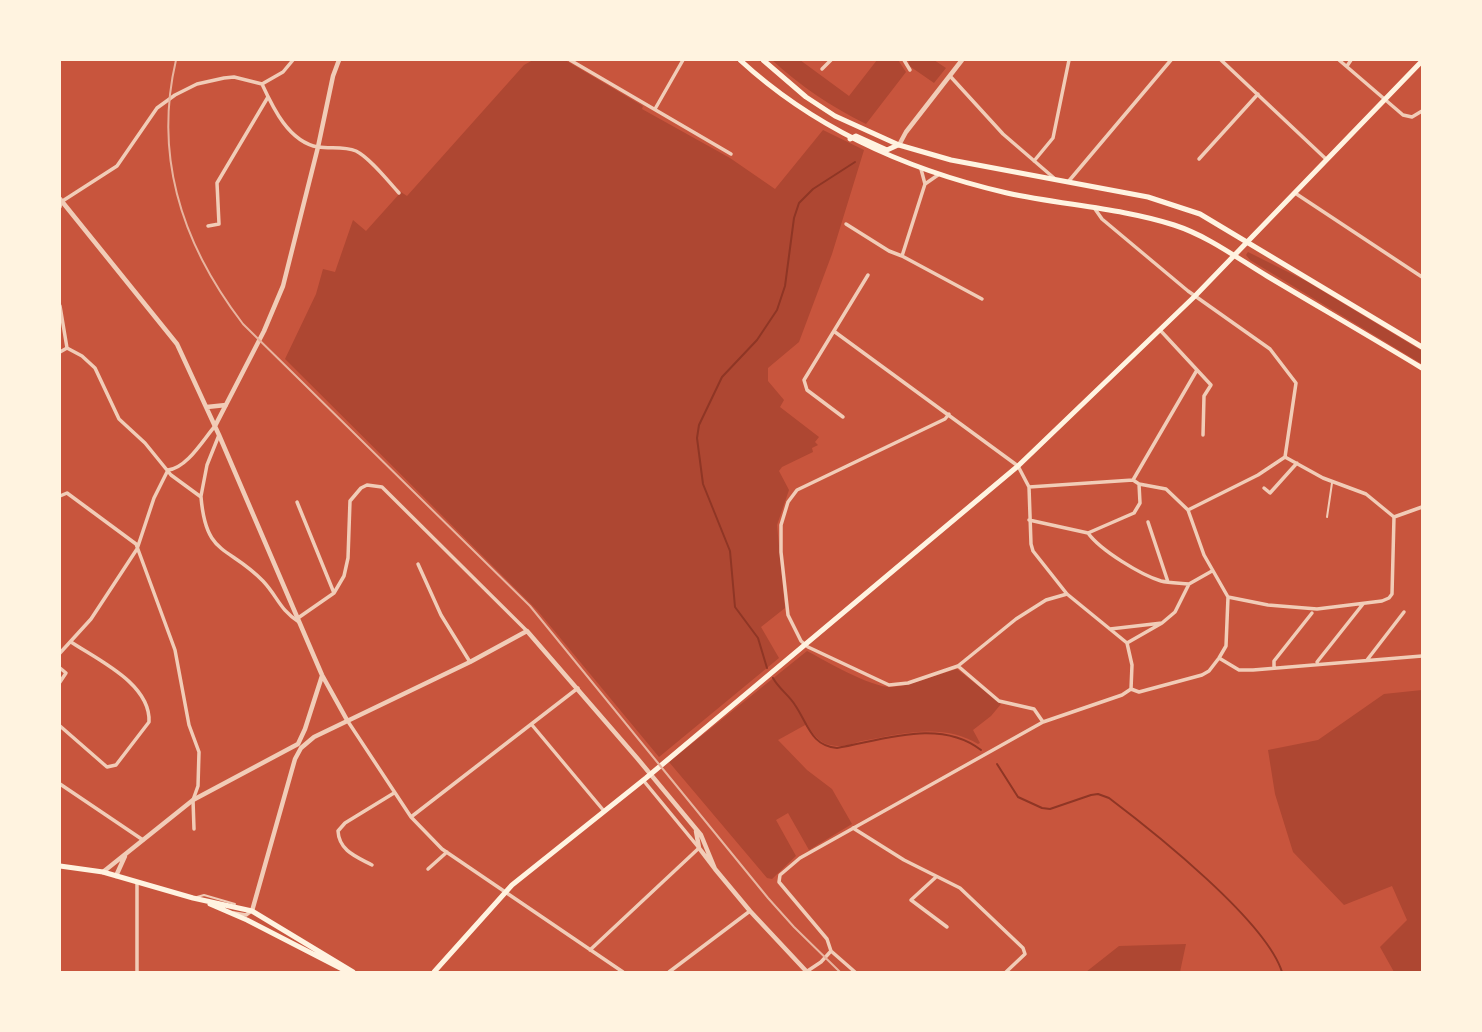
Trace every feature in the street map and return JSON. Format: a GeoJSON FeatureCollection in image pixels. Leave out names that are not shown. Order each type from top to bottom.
{"type":"FeatureCollection","features":[{"type":"Feature","properties":{"kind":"main road"},"geometry":{"type":"LineString","coordinates":[[740,60],[765,83],[850,139],[920,169],[1007,192],[1173,225],[1198,234],[1423,368]]}},
{"type":"Feature","properties":{"kind":"main road"},"geometry":{"type":"LineString","coordinates":[[763,60],[806,97],[835,116],[899,145],[951,160],[1176,204],[1200,214],[1423,346]]}},
{"type":"Feature","properties":{"kind":"main road"},"geometry":{"type":"LineString","coordinates":[[434,972],[506,892],[1018,466],[1195,296],[1423,61]]}},
{"type":"Feature","properties":{"kind":"main road"},"geometry":{"type":"LineString","coordinates":[[850,139],[856,136],[887,150],[899,145]]}},
{"type":"Feature","properties":{"kind":"main road"},"geometry":{"type":"LineString","coordinates":[[899,145],[899,153],[905,163]]}},
{"type":"Feature","properties":{"kind":"main road"},"geometry":{"type":"LineString","coordinates":[[60,866],[103,872],[192,898],[251,911],[351,972]]}},
{"type":"Feature","properties":{"kind":"main road"},"geometry":{"type":"LineString","coordinates":[[205,901],[351,972]]}},
{"type":"Feature","properties":{"kind":"street"},"geometry":{"type":"LineString","coordinates":[[293,60],[283,72],[262,84],[224,78],[197,84],[175,95],[157,108],[117,166],[60,203],[177,344],[322,675],[347,720],[411,817],[447,852],[623,972]]}},
{"type":"Feature","properties":{"kind":"street"},"geometry":{"type":"LineString","coordinates":[[168,470],[175,469],[185,461],[215,426],[264,331],[282,286],[339,60]]}},
{"type":"Feature","properties":{"kind":"street"},"geometry":{"type":"LineString","coordinates":[[569,60],[731,153]]}},
{"type":"Feature","properties":{"kind":"street"},"geometry":{"type":"LineString","coordinates":[[655,109],[683,60]]}},
{"type":"Feature","properties":{"kind":"street"},"geometry":{"type":"LineString","coordinates":[[822,69],[831,60]]}},
{"type":"Feature","properties":{"kind":"street"},"geometry":{"type":"LineString","coordinates":[[904,60],[911,71]]}},
{"type":"Feature","properties":{"kind":"street"},"geometry":{"type":"LineString","coordinates":[[899,145],[906,132],[962,60]]}},
{"type":"Feature","properties":{"kind":"street"},"geometry":{"type":"LineString","coordinates":[[1034,161],[1053,138],[1069,60]]}},
{"type":"Feature","properties":{"kind":"street"},"geometry":{"type":"LineString","coordinates":[[1068,182],[1171,60]]}},
{"type":"Feature","properties":{"kind":"street"},"geometry":{"type":"LineString","coordinates":[[1221,60],[1327,159]]}},
{"type":"Feature","properties":{"kind":"street"},"geometry":{"type":"LineString","coordinates":[[1339,60],[1406,117],[1423,111]]}},
{"type":"Feature","properties":{"kind":"street"},"geometry":{"type":"LineString","coordinates":[[1347,66],[1350,60]]}},
{"type":"Feature","properties":{"kind":"street"},"geometry":{"type":"LineString","coordinates":[[950,76],[1003,134],[1055,179]]}},
{"type":"Feature","properties":{"kind":"street"},"geometry":{"type":"LineString","coordinates":[[262,84],[289,129],[311,145],[358,152],[399,193]]}},
{"type":"Feature","properties":{"kind":"street"},"geometry":{"type":"LineString","coordinates":[[1199,159],[1258,94]]}},
{"type":"Feature","properties":{"kind":"street"},"geometry":{"type":"LineString","coordinates":[[208,226],[219,224],[217,183],[268,97]]}},
{"type":"Feature","properties":{"kind":"street"},"geometry":{"type":"LineString","coordinates":[[902,256],[925,184],[920,169]]}},
{"type":"Feature","properties":{"kind":"street"},"geometry":{"type":"LineString","coordinates":[[925,184],[939,174]]}},
{"type":"Feature","properties":{"kind":"street"},"geometry":{"type":"LineString","coordinates":[[1294,193],[1423,277]]}},
{"type":"Feature","properties":{"kind":"street"},"geometry":{"type":"LineString","coordinates":[[1095,209],[1102,219],[1195,296],[1270,349],[1296,383],[1285,457]]}},
{"type":"Feature","properties":{"kind":"street"},"geometry":{"type":"LineString","coordinates":[[846,224],[889,251],[982,299]]}},
{"type":"Feature","properties":{"kind":"street"},"geometry":{"type":"LineString","coordinates":[[844,417],[807,390],[804,380],[868,275]]}},
{"type":"Feature","properties":{"kind":"street"},"geometry":{"type":"LineString","coordinates":[[60,306],[67,348]]}},
{"type":"Feature","properties":{"kind":"street"},"geometry":{"type":"LineString","coordinates":[[1160,330],[1211,385],[1204,396],[1203,435]]}},
{"type":"Feature","properties":{"kind":"street"},"geometry":{"type":"LineString","coordinates":[[835,332],[1018,466],[1029,487],[1033,551],[1067,594],[1127,643],[1132,665],[1131,689]]}},
{"type":"Feature","properties":{"kind":"street"},"geometry":{"type":"LineString","coordinates":[[60,352],[67,348]]}},
{"type":"Feature","properties":{"kind":"street"},"geometry":{"type":"LineString","coordinates":[[67,348],[82,356],[95,368],[119,419],[145,443],[177,480],[201,497]]}},
{"type":"Feature","properties":{"kind":"street"},"geometry":{"type":"LineString","coordinates":[[1133,480],[1197,370]]}},
{"type":"Feature","properties":{"kind":"street"},"geometry":{"type":"LineString","coordinates":[[206,407],[226,405]]}},
{"type":"Feature","properties":{"kind":"street"},"geometry":{"type":"LineString","coordinates":[[949,414],[945,419],[797,490],[788,502],[781,525],[780,540],[785,595],[788,615],[802,646],[889,685],[908,683],[958,666],[1045,600],[1067,594]]}},
{"type":"Feature","properties":{"kind":"street"},"geometry":{"type":"LineString","coordinates":[[219,435],[207,465],[201,497],[206,532],[218,546],[264,582],[286,614],[299,621]]}},
{"type":"Feature","properties":{"kind":"street"},"geometry":{"type":"LineString","coordinates":[[1285,457],[1332,481],[1366,494],[1394,517]]}},
{"type":"Feature","properties":{"kind":"street"},"geometry":{"type":"LineString","coordinates":[[1188,510],[1258,475],[1285,457]]}},
{"type":"Feature","properties":{"kind":"street"},"geometry":{"type":"LineString","coordinates":[[1264,488],[1270,493],[1297,463]]}},
{"type":"Feature","properties":{"kind":"street"},"geometry":{"type":"LineString","coordinates":[[60,653],[91,619],[137,549],[154,498],[168,470]]}},
{"type":"Feature","properties":{"kind":"street"},"geometry":{"type":"LineString","coordinates":[[1029,487],[1133,480],[1139,484],[1166,489],[1188,510],[1204,555],[1228,597],[1226,646],[1219,659],[1202,675],[1139,692],[1131,689]]}},
{"type":"Feature","properties":{"kind":"street"},"geometry":{"type":"LineString","coordinates":[[1029,520],[1088,533],[1135,513],[1140,503],[1139,484]]}},
{"type":"Feature","properties":{"kind":"street"},"geometry":{"type":"LineString","coordinates":[[299,621],[334,593],[344,576],[348,558],[350,500],[367,485],[382,487],[527,631],[578,688],[701,835],[715,869]]}},
{"type":"Feature","properties":{"kind":"street"},"geometry":{"type":"LineString","coordinates":[[60,496],[67,493],[136,544],[175,650],[189,725],[199,752],[198,786],[192,800],[194,829]]}},
{"type":"Feature","properties":{"kind":"street"},"geometry":{"type":"LineString","coordinates":[[298,502],[334,593]]}},
{"type":"Feature","properties":{"kind":"street"},"geometry":{"type":"LineString","coordinates":[[1394,517],[1423,507]]}},
{"type":"Feature","properties":{"kind":"street"},"geometry":{"type":"LineString","coordinates":[[1228,597],[1268,605],[1317,609],[1389,598],[1392,594],[1394,517]]}},
{"type":"Feature","properties":{"kind":"street"},"geometry":{"type":"LineString","coordinates":[[1148,522],[1168,582]]}},
{"type":"Feature","properties":{"kind":"street"},"geometry":{"type":"LineString","coordinates":[[1088,533],[1094,542],[1109,553],[1162,582],[1189,584],[1213,571]]}},
{"type":"Feature","properties":{"kind":"street"},"geometry":{"type":"LineString","coordinates":[[418,564],[441,615],[470,662]]}},
{"type":"Feature","properties":{"kind":"street"},"geometry":{"type":"LineString","coordinates":[[1127,643],[1162,623],[1175,612],[1189,584]]}},
{"type":"Feature","properties":{"kind":"street"},"geometry":{"type":"LineString","coordinates":[[1316,664],[1363,604]]}},
{"type":"Feature","properties":{"kind":"street"},"geometry":{"type":"LineString","coordinates":[[1367,660],[1404,612]]}},
{"type":"Feature","properties":{"kind":"street"},"geometry":{"type":"LineString","coordinates":[[1273,668],[1274,661],[1312,613]]}},
{"type":"Feature","properties":{"kind":"street"},"geometry":{"type":"LineString","coordinates":[[1110,628],[1162,623]]}},
{"type":"Feature","properties":{"kind":"street"},"geometry":{"type":"LineString","coordinates":[[103,872],[192,800],[214,787],[470,662],[527,631]]}},
{"type":"Feature","properties":{"kind":"street"},"geometry":{"type":"LineString","coordinates":[[60,726],[107,767],[112,768],[149,722],[147,705],[136,687],[71,642]]}},
{"type":"Feature","properties":{"kind":"street"},"geometry":{"type":"LineString","coordinates":[[1219,659],[1239,670],[1423,656]]}},
{"type":"Feature","properties":{"kind":"street"},"geometry":{"type":"LineString","coordinates":[[958,666],[999,701],[1034,709],[1042,722]]}},
{"type":"Feature","properties":{"kind":"street"},"geometry":{"type":"LineString","coordinates":[[60,668],[66,673],[60,682]]}},
{"type":"Feature","properties":{"kind":"street"},"geometry":{"type":"LineString","coordinates":[[225,912],[246,915],[251,911],[322,675]]}},
{"type":"Feature","properties":{"kind":"street"},"geometry":{"type":"LineString","coordinates":[[411,817],[578,688]]}},
{"type":"Feature","properties":{"kind":"street"},"geometry":{"type":"LineString","coordinates":[[855,972],[831,951],[827,939],[779,882],[780,876],[800,858],[1042,722],[1122,695],[1131,689]]}},
{"type":"Feature","properties":{"kind":"street"},"geometry":{"type":"LineString","coordinates":[[532,724],[604,811]]}},
{"type":"Feature","properties":{"kind":"street"},"geometry":{"type":"LineString","coordinates":[[305,729],[308,735],[314,737]]}},
{"type":"Feature","properties":{"kind":"street"},"geometry":{"type":"LineString","coordinates":[[286,752],[295,759]]}},
{"type":"Feature","properties":{"kind":"street"},"geometry":{"type":"LineString","coordinates":[[644,779],[750,911],[807,972],[831,951]]}},
{"type":"Feature","properties":{"kind":"street"},"geometry":{"type":"LineString","coordinates":[[60,784],[144,840]]}},
{"type":"Feature","properties":{"kind":"street"},"geometry":{"type":"LineString","coordinates":[[372,865],[340,844],[338,831],[345,823],[394,793]]}},
{"type":"Feature","properties":{"kind":"street"},"geometry":{"type":"LineString","coordinates":[[853,828],[904,860],[960,888],[1023,948],[1025,954],[1015,967],[1006,972]]}},
{"type":"Feature","properties":{"kind":"street"},"geometry":{"type":"LineString","coordinates":[[696,830],[699,848]]}},
{"type":"Feature","properties":{"kind":"street"},"geometry":{"type":"LineString","coordinates":[[590,950],[699,848]]}},
{"type":"Feature","properties":{"kind":"street"},"geometry":{"type":"LineString","coordinates":[[428,869],[447,852]]}},
{"type":"Feature","properties":{"kind":"street"},"geometry":{"type":"LineString","coordinates":[[116,876],[125,855]]}},
{"type":"Feature","properties":{"kind":"street"},"geometry":{"type":"LineString","coordinates":[[936,877],[911,900],[947,928]]}},
{"type":"Feature","properties":{"kind":"street"},"geometry":{"type":"LineString","coordinates":[[137,882],[137,972]]}},
{"type":"Feature","properties":{"kind":"street"},"geometry":{"type":"LineString","coordinates":[[669,972],[750,911]]}},
{"type":"Feature","properties":{"kind":"lane"},"geometry":{"type":"LineString","coordinates":[[1327,517],[1332,481]]}},
{"type":"Feature","properties":{"kind":"lane"},"geometry":{"type":"LineString","coordinates":[[192,898],[204,895],[242,909]]}},
{"type":"Feature","properties":{"kind":"shaded area"},"geometry":{"type":"Polygon","coordinates":[[[533,60],[565,60],[643,106],[642,109],[730,158],[775,189],[823,130],[864,150],[832,254],[799,342],[768,368],[768,381],[784,400],[780,407],[819,437],[815,442],[818,445],[812,448],[813,452],[779,471],[789,490],[777,525],[785,608],[761,627],[779,658],[659,757],[537,610],[285,359],[316,294],[323,269],[335,272],[353,220],[366,231],[401,192],[407,196],[524,65],[533,60]]]}},
{"type":"Feature","properties":{"kind":"shaded area"},"geometry":{"type":"Polygon","coordinates":[[[772,60],[800,60],[849,96],[877,60],[898,60],[906,72],[866,124],[817,95],[772,60]]]}},
{"type":"Feature","properties":{"kind":"shaded area"},"geometry":{"type":"Polygon","coordinates":[[[909,60],[934,60],[946,68],[934,83],[908,65],[909,60]]]}},
{"type":"Feature","properties":{"kind":"shaded area"},"geometry":{"type":"Polygon","coordinates":[[[1248,252],[1306,281],[1422,351],[1422,364],[1250,260],[1246,255],[1248,252]]]}},
{"type":"Feature","properties":{"kind":"shaded area"},"geometry":{"type":"Polygon","coordinates":[[[807,651],[850,674],[884,686],[909,684],[957,669],[1001,704],[973,730],[980,743],[978,744],[950,733],[921,732],[834,746],[819,740],[807,724],[778,740],[807,770],[832,789],[852,824],[809,850],[788,813],[776,820],[796,856],[772,879],[767,878],[669,762],[807,651]]]}},
{"type":"Feature","properties":{"kind":"shaded area"},"geometry":{"type":"Polygon","coordinates":[[[1422,690],[1422,972],[1394,972],[1380,947],[1407,920],[1392,886],[1344,905],[1293,852],[1275,794],[1268,750],[1318,740],[1384,694],[1422,690]]]}},
{"type":"Feature","properties":{"kind":"shaded area"},"geometry":{"type":"Polygon","coordinates":[[[1186,944],[1180,972],[1086,972],[1119,946],[1186,944]]]}},
{"type":"Feature","properties":{"kind":"waterway"},"geometry":{"type":"LineString","coordinates":[[767,668],[758,638],[735,607],[730,551],[703,484],[697,438],[699,425],[722,377],[757,340],[777,310],[785,286],[794,218],[799,203],[813,189],[855,162]]}},
{"type":"Feature","properties":{"kind":"waterway"},"geometry":{"type":"LineString","coordinates":[[773,678],[793,701],[811,733],[828,746],[837,748],[892,737],[930,733],[965,740],[981,750]]}},
{"type":"Feature","properties":{"kind":"waterway"},"geometry":{"type":"LineString","coordinates":[[997,764],[1018,797],[1042,808],[1050,809],[1091,795],[1098,794],[1109,798],[1153,832],[1232,903],[1272,951],[1282,972]]}},
{"type":"Feature","properties":{"kind":"railway"},"geometry":{"type":"LineString","coordinates":[[176,60],[168,132],[179,200],[204,264],[243,324],[530,606],[768,898],[840,972]]}}]}
